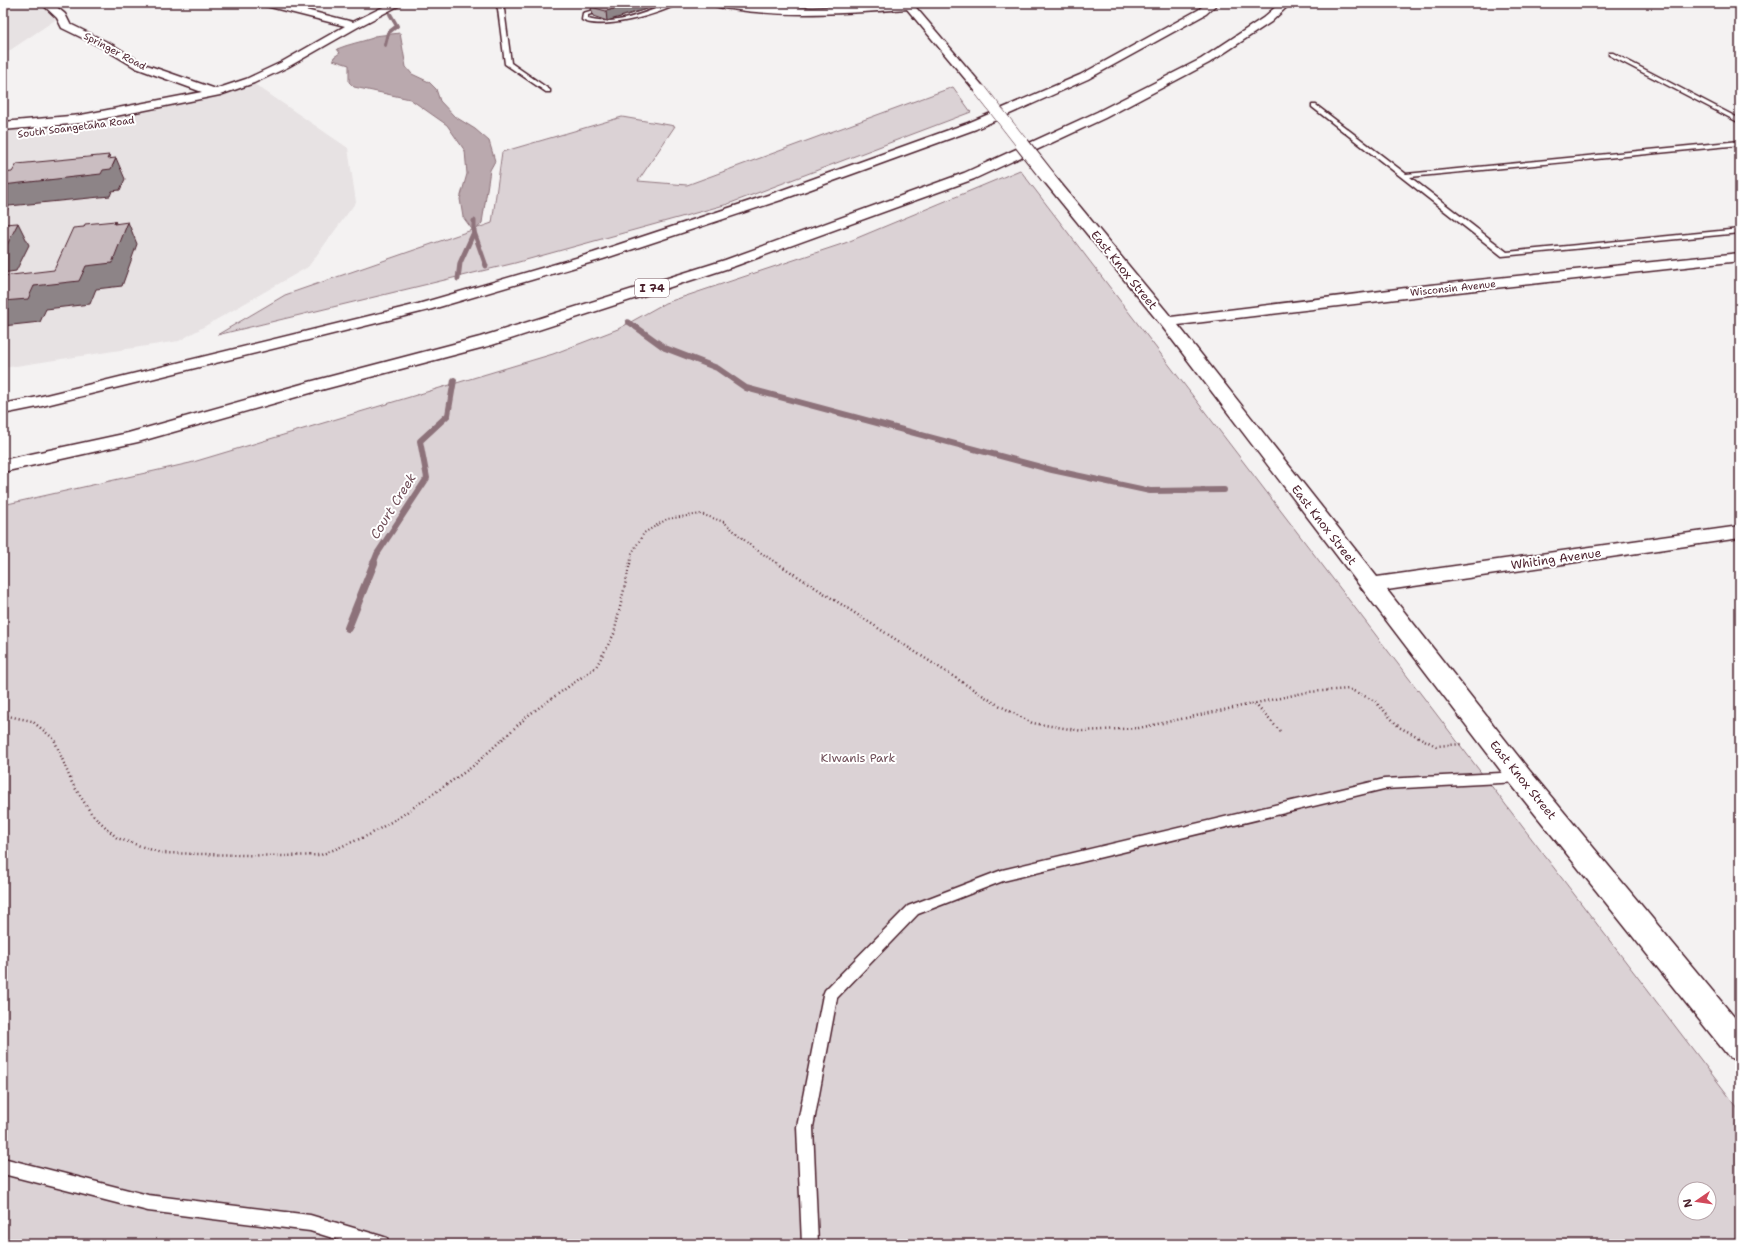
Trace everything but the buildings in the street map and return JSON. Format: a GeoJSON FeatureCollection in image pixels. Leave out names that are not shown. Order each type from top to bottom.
{"type":"FeatureCollection","features":[{"type":"Feature","properties":{"kind":"main road","name":"Springer Road"},"geometry":{"type":"LineString","coordinates":[[46,3],[61,16],[66,26],[107,46],[140,66],[216,93]]}},
{"type":"Feature","properties":{"kind":"main road"},"geometry":{"type":"LineString","coordinates":[[266,3],[354,25]]}},
{"type":"Feature","properties":{"kind":"main road","name":"South Soangetaha Road"},"geometry":{"type":"LineString","coordinates":[[3,126],[81,119],[139,109],[188,97],[216,93],[250,81],[284,65],[354,25],[399,3]]}},
{"type":"Feature","properties":{"kind":"main road"},"geometry":{"type":"LineString","coordinates":[[716,3],[751,9],[791,12],[837,11],[908,4]]}},
{"type":"Feature","properties":{"kind":"main road"},"geometry":{"type":"LineString","coordinates":[[3,408],[38,402],[423,307],[598,256],[776,197],[972,126],[1084,77],[1202,12],[1213,3]]}},
{"type":"Feature","properties":{"kind":"main road","name":"I 74"},"geometry":{"type":"LineString","coordinates":[[3,466],[131,438],[315,386],[486,341],[730,263],[969,176],[1101,115],[1205,61],[1267,20],[1286,3]]}},
{"type":"Feature","properties":{"kind":"main road","name":"East Knox Street"},"geometry":{"type":"LineString","coordinates":[[908,4],[981,91],[1048,177],[1167,322],[1493,743],[1740,1047]]}},
{"type":"Feature","properties":{"kind":"main road","name":"South Soangetaha Road"},"geometry":{"type":"LineString","coordinates":[[3,136],[80,128],[144,118],[198,104],[216,93]]}},
{"type":"Feature","properties":{"kind":"main road","name":"Wisconsin Avenue"},"geometry":{"type":"LineString","coordinates":[[1167,322],[1430,290],[1740,257]]}},
{"type":"Feature","properties":{"kind":"main road","name":"Whiting Avenue"},"geometry":{"type":"LineString","coordinates":[[1371,585],[1740,532]]}},
{"type":"Feature","properties":{"kind":"lane"},"geometry":{"type":"LineString","coordinates":[[498,3],[501,9],[508,64],[548,91]]}},
{"type":"Feature","properties":{"kind":"lane"},"geometry":{"type":"LineString","coordinates":[[626,3],[585,14],[585,20],[590,23],[606,24],[676,3]]}},
{"type":"Feature","properties":{"kind":"lane"},"geometry":{"type":"LineString","coordinates":[[1611,54],[1740,121]]}},
{"type":"Feature","properties":{"kind":"lane"},"geometry":{"type":"LineString","coordinates":[[1314,106],[1505,254],[1740,232]]}},
{"type":"Feature","properties":{"kind":"lane"},"geometry":{"type":"LineString","coordinates":[[1404,176],[1740,143]]}},
{"type":"Feature","properties":{"kind":"lane"},"geometry":{"type":"LineString","coordinates":[[810,1244],[805,1127],[830,995],[914,910],[1002,876],[1384,784],[1520,777]]}},
{"type":"Feature","properties":{"kind":"lane"},"geometry":{"type":"LineString","coordinates":[[3,1166],[148,1203],[310,1223],[381,1244]]}},
{"type":"Feature","properties":{"kind":"path"},"geometry":{"type":"LineString","coordinates":[[3,715],[32,721],[54,739],[72,783],[91,813],[117,838],[161,853],[283,856],[321,855],[369,835],[401,816],[466,771],[530,714],[596,666],[614,634],[632,553],[644,533],[667,519],[701,514],[724,522],[751,546],[993,702],[1032,723],[1083,731],[1139,728],[1308,692],[1349,689],[1375,701],[1399,727],[1436,746],[1493,743]]}},
{"type":"Feature","properties":{"kind":"path"},"geometry":{"type":"LineString","coordinates":[[1255,703],[1280,730]]}},
{"type":"Feature","properties":{"kind":"shaded area"},"geometry":{"type":"Polygon","coordinates":[[[3,3],[46,3],[61,16],[3,55],[3,3]]]}},
{"type":"Feature","properties":{"kind":"shaded area"},"geometry":{"type":"Polygon","coordinates":[[[400,33],[406,67],[412,74],[429,82],[436,89],[440,101],[454,116],[475,129],[489,141],[495,161],[490,170],[482,223],[474,232],[463,217],[460,199],[467,174],[465,151],[447,125],[410,99],[354,87],[349,82],[349,65],[333,60],[334,57],[340,53],[337,49],[373,38],[374,36],[400,33]]]}},
{"type":"Feature","properties":{"kind":"shaded area"},"geometry":{"type":"Polygon","coordinates":[[[250,81],[348,148],[356,202],[308,267],[179,341],[3,368],[3,126],[112,114],[250,81]]]}},
{"type":"Feature","properties":{"kind":"green space"},"geometry":{"type":"Polygon","coordinates":[[[953,87],[971,112],[728,204],[515,263],[217,335],[285,295],[492,223],[502,152],[622,117],[675,126],[638,181],[687,185],[953,87]]]}},
{"type":"Feature","properties":{"kind":"green space","name":"Kiwanis Park"},"geometry":{"type":"Polygon","coordinates":[[[1020,170],[1740,1111],[1740,1244],[3,1244],[3,505],[190,463],[553,354],[618,329],[665,303],[845,243],[1020,170]]]}},
{"type":"Feature","properties":{"kind":"waterway","name":"Court Creek"},"geometry":{"type":"LineString","coordinates":[[385,45],[388,33],[397,26],[390,14]]}},
{"type":"Feature","properties":{"kind":"waterway","name":"Court Creek"},"geometry":{"type":"LineString","coordinates":[[474,221],[474,232]]}},
{"type":"Feature","properties":{"kind":"waterway","name":"Court Creek"},"geometry":{"type":"LineString","coordinates":[[458,279],[460,263],[474,232]]}},
{"type":"Feature","properties":{"kind":"waterway"},"geometry":{"type":"LineString","coordinates":[[474,232],[486,266]]}},
{"type":"Feature","properties":{"kind":"waterway"},"geometry":{"type":"LineString","coordinates":[[628,322],[637,328]]}},
{"type":"Feature","properties":{"kind":"waterway"},"geometry":{"type":"LineString","coordinates":[[636,327],[665,348],[717,368],[746,388],[1052,470],[1150,491],[1224,490]]}},
{"type":"Feature","properties":{"kind":"waterway","name":"Court Creek"},"geometry":{"type":"LineString","coordinates":[[373,564],[377,554],[427,478],[420,441],[448,415],[454,380]]}},
{"type":"Feature","properties":{"kind":"waterway","name":"Court Creek"},"geometry":{"type":"LineString","coordinates":[[348,628],[374,563]]}}]}
